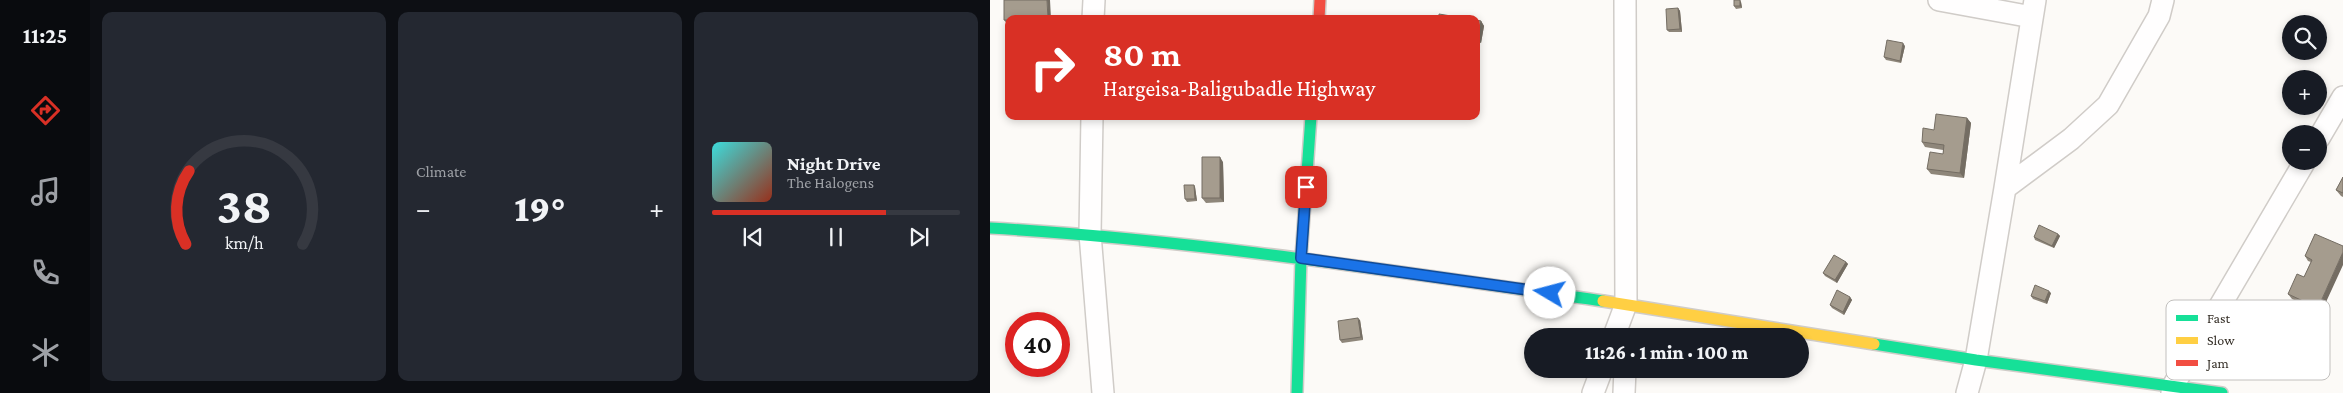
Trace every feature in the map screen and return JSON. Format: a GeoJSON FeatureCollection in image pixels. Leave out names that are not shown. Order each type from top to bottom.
{"type":"FeatureCollection","features":[{"type":"Feature","properties":{"kind":"main road"},"geometry":{"type":"LineString","coordinates":[[1319,15],[1320,0]]}},
{"type":"Feature","properties":{"kind":"main road"},"geometry":{"type":"LineString","coordinates":[[1297,393],[1301,258],[1311,120]]}},
{"type":"Feature","properties":{"kind":"main road"},"geometry":{"type":"LineString","coordinates":[[990,228],[1090,234],[1301,258],[1626,304],[2172,390],[2222,393]]}},
{"type":"Feature","properties":{"kind":"street"},"geometry":{"type":"LineString","coordinates":[[1093,15],[1094,0]]}},
{"type":"Feature","properties":{"kind":"street"},"geometry":{"type":"LineString","coordinates":[[1625,0],[1626,328]]}},
{"type":"Feature","properties":{"kind":"street"},"geometry":{"type":"LineString","coordinates":[[1939,0],[2034,8],[2006,188],[1976,360],[1967,393]]}},
{"type":"Feature","properties":{"kind":"street"},"geometry":{"type":"LineString","coordinates":[[2006,188],[2071,139],[2108,106],[2159,16],[2163,0]]}},
{"type":"Feature","properties":{"kind":"street"},"geometry":{"type":"LineString","coordinates":[[2327,125],[2343,97]]}},
{"type":"Feature","properties":{"kind":"street"},"geometry":{"type":"LineString","coordinates":[[1092,120],[1090,234],[1102,393]]}},
{"type":"Feature","properties":{"kind":"street"},"geometry":{"type":"LineString","coordinates":[[2224,300],[2300,170]]}},
{"type":"Feature","properties":{"kind":"street"},"geometry":{"type":"LineString","coordinates":[[1617,328],[1626,304]]}},
{"type":"Feature","properties":{"kind":"street"},"geometry":{"type":"LineString","coordinates":[[1594,393],[1599,378]]}},
{"type":"Feature","properties":{"kind":"street"},"geometry":{"type":"LineString","coordinates":[[1624,393],[1625,378]]}},
{"type":"Feature","properties":{"kind":"building"},"geometry":{"type":"Polygon","coordinates":[[[1004,0],[1047,0],[1048,15],[1005,15],[1004,20],[1004,0]]]}},
{"type":"Feature","properties":{"kind":"building"},"geometry":{"type":"Polygon","coordinates":[[[1734,0],[1740,0],[1740,6],[1734,6],[1734,0]]]}},
{"type":"Feature","properties":{"kind":"building"},"geometry":{"type":"Polygon","coordinates":[[[1678,8],[1680,29],[1667,30],[1666,9],[1678,8]]]}},
{"type":"Feature","properties":{"kind":"building"},"geometry":{"type":"Polygon","coordinates":[[[1887,40],[1903,43],[1900,61],[1884,57],[1887,40]]]}},
{"type":"Feature","properties":{"kind":"building"},"geometry":{"type":"Polygon","coordinates":[[[1936,114],[1967,118],[1960,173],[1927,169],[1930,152],[1943,154],[1944,145],[1922,142],[1923,128],[1934,130],[1936,114]]]}},
{"type":"Feature","properties":{"kind":"building"},"geometry":{"type":"Polygon","coordinates":[[[1202,157],[1220,157],[1220,198],[1202,198],[1202,157]]]}},
{"type":"Feature","properties":{"kind":"building"},"geometry":{"type":"Polygon","coordinates":[[[2343,177],[2343,193],[2336,190],[2343,177]]]}},
{"type":"Feature","properties":{"kind":"building"},"geometry":{"type":"Polygon","coordinates":[[[1184,185],[1194,185],[1195,199],[1185,199],[1184,185]]]}},
{"type":"Feature","properties":{"kind":"building"},"geometry":{"type":"Polygon","coordinates":[[[2039,225],[2058,234],[2052,246],[2034,237],[2039,225]]]}},
{"type":"Feature","properties":{"kind":"building"},"geometry":{"type":"Polygon","coordinates":[[[2315,234],[2343,246],[2343,252],[2322,300],[2301,300],[2288,294],[2297,274],[2304,277],[2312,260],[2305,256],[2315,234]]]}},
{"type":"Feature","properties":{"kind":"building"},"geometry":{"type":"Polygon","coordinates":[[[1834,255],[1846,262],[1835,280],[1823,273],[1834,255]]]}},
{"type":"Feature","properties":{"kind":"building"},"geometry":{"type":"Polygon","coordinates":[[[2035,285],[2049,291],[2045,301],[2031,296],[2035,285]]]}},
{"type":"Feature","properties":{"kind":"building"},"geometry":{"type":"Polygon","coordinates":[[[1837,290],[1850,297],[1843,312],[1830,305],[1837,290]]]}},
{"type":"Feature","properties":{"kind":"building"},"geometry":{"type":"Polygon","coordinates":[[[1358,318],[1361,337],[1340,340],[1338,321],[1358,318]]]}},
{"type":"Feature","properties":{"kind":"traffic: fast"},"geometry":{"type":"LineString","coordinates":[[1297,393],[1301,258],[1311,120]]}},
{"type":"Feature","properties":{"kind":"traffic: fast"},"geometry":{"type":"LineString","coordinates":[[990,228],[1144,240],[1297,258],[1603,301]]}},
{"type":"Feature","properties":{"kind":"traffic: fast"},"geometry":{"type":"LineString","coordinates":[[1874,344],[1976,360],[2222,393]]}},
{"type":"Feature","properties":{"kind":"traffic: slow"},"geometry":{"type":"LineString","coordinates":[[1603,301],[1874,344]]}},
{"type":"Feature","properties":{"kind":"traffic: jam"},"geometry":{"type":"LineString","coordinates":[[1319,15],[1320,0]]}},
{"type":"Feature","properties":{"kind":"route"},"geometry":{"type":"LineString","coordinates":[[1306,187],[1301,258],[1550,293]]}}]}
